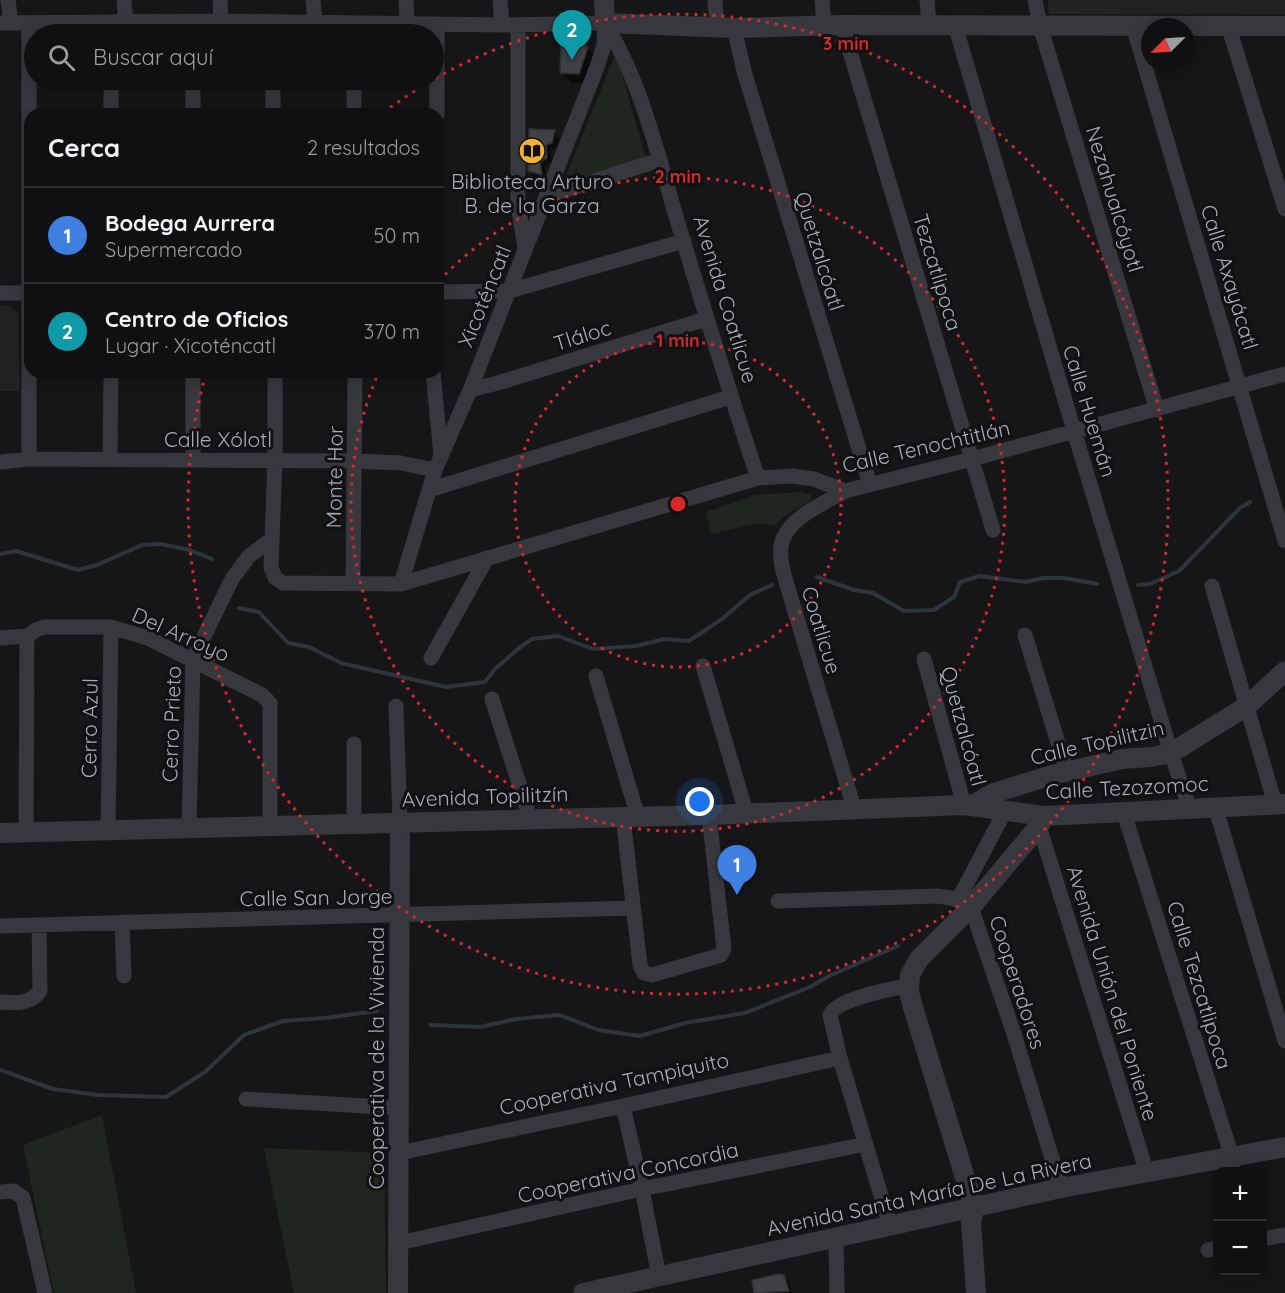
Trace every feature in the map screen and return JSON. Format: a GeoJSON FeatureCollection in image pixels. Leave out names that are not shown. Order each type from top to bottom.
{"type":"FeatureCollection","features":[{"type":"Feature","properties":{"kind":"street"},"geometry":{"type":"LineString","coordinates":[[8,0],[5,23],[50,24]]}},
{"type":"Feature","properties":{"kind":"street"},"geometry":{"type":"LineString","coordinates":[[117,24],[124,0]]}},
{"type":"Feature","properties":{"kind":"street"},"geometry":{"type":"LineString","coordinates":[[220,0],[221,21]]}},
{"type":"Feature","properties":{"kind":"street"},"geometry":{"type":"LineString","coordinates":[[313,0],[315,22]]}},
{"type":"Feature","properties":{"kind":"street"},"geometry":{"type":"LineString","coordinates":[[406,0],[407,23]]}},
{"type":"Feature","properties":{"kind":"street"},"geometry":{"type":"LineString","coordinates":[[500,0],[502,25]]}},
{"type":"Feature","properties":{"kind":"street","name":"Avenida Coatlicue"},"geometry":{"type":"LineString","coordinates":[[604,0],[605,23],[626,60],[660,160],[730,397],[758,478]]}},
{"type":"Feature","properties":{"kind":"street","name":"Quetzalcóatl"},"geometry":{"type":"LineString","coordinates":[[715,0],[744,71],[870,485]]}},
{"type":"Feature","properties":{"kind":"street","name":"Tezcatlipoca"},"geometry":{"type":"LineString","coordinates":[[822,0],[833,25],[993,530]]}},
{"type":"Feature","properties":{"kind":"street"},"geometry":{"type":"LineString","coordinates":[[927,0],[929,26]]}},
{"type":"Feature","properties":{"kind":"street","name":"Nezahualcóyotl"},"geometry":{"type":"LineString","coordinates":[[1035,0],[1040,26],[1157,410]]}},
{"type":"Feature","properties":{"kind":"street"},"geometry":{"type":"LineString","coordinates":[[209,24],[221,21],[243,24]]}},
{"type":"Feature","properties":{"kind":"street"},"geometry":{"type":"LineString","coordinates":[[301,24],[315,22],[326,24]]}},
{"type":"Feature","properties":{"kind":"street"},"geometry":{"type":"LineString","coordinates":[[444,25],[605,23],[726,27],[833,25],[1285,26]]}},
{"type":"Feature","properties":{"kind":"street","name":"Xicoténcatl"},"geometry":{"type":"LineString","coordinates":[[401,584],[438,463],[470,390],[601,56],[605,23]]}},
{"type":"Feature","properties":{"kind":"street"},"geometry":{"type":"LineString","coordinates":[[398,24],[422,24]]}},
{"type":"Feature","properties":{"kind":"street"},"geometry":{"type":"LineString","coordinates":[[518,25],[518,204],[525,250]]}},
{"type":"Feature","properties":{"kind":"street","name":"Calle Huemán"},"geometry":{"type":"LineString","coordinates":[[955,25],[1170,753],[1189,807]]}},
{"type":"Feature","properties":{"kind":"street"},"geometry":{"type":"LineString","coordinates":[[1228,25],[1285,209]]}},
{"type":"Feature","properties":{"kind":"street","name":"Calle Axayácatl"},"geometry":{"type":"LineString","coordinates":[[1133,26],[1285,541]]}},
{"type":"Feature","properties":{"kind":"street"},"geometry":{"type":"LineString","coordinates":[[28,90],[29,108]]}},
{"type":"Feature","properties":{"kind":"street"},"geometry":{"type":"LineString","coordinates":[[111,90],[111,108]]}},
{"type":"Feature","properties":{"kind":"street"},"geometry":{"type":"LineString","coordinates":[[193,90],[193,108]]}},
{"type":"Feature","properties":{"kind":"street"},"geometry":{"type":"LineString","coordinates":[[273,90],[273,108]]}},
{"type":"Feature","properties":{"kind":"street"},"geometry":{"type":"LineString","coordinates":[[354,90],[354,108]]}},
{"type":"Feature","properties":{"kind":"street"},"geometry":{"type":"LineString","coordinates":[[437,90],[437,108]]}},
{"type":"Feature","properties":{"kind":"street"},"geometry":{"type":"LineString","coordinates":[[546,196],[660,160]]}},
{"type":"Feature","properties":{"kind":"street"},"geometry":{"type":"LineString","coordinates":[[444,292],[509,291],[684,242]]}},
{"type":"Feature","properties":{"kind":"street"},"geometry":{"type":"LineString","coordinates":[[0,293],[24,293]]}},
{"type":"Feature","properties":{"kind":"street","name":"Tláloc"},"geometry":{"type":"LineString","coordinates":[[470,390],[706,319]]}},
{"type":"Feature","properties":{"kind":"street","name":"Calle Tenochtitlán"},"geometry":{"type":"LineString","coordinates":[[272,539],[271,567],[275,579],[283,584],[401,584],[758,478],[792,476],[814,478],[845,491],[1157,410],[1285,374]]}},
{"type":"Feature","properties":{"kind":"street"},"geometry":{"type":"LineString","coordinates":[[29,378],[29,459]]}},
{"type":"Feature","properties":{"kind":"street"},"geometry":{"type":"LineString","coordinates":[[110,460],[111,378]]}},
{"type":"Feature","properties":{"kind":"street"},"geometry":{"type":"LineString","coordinates":[[193,378],[193,459]]}},
{"type":"Feature","properties":{"kind":"street"},"geometry":{"type":"LineString","coordinates":[[272,539],[275,460],[274,378]]}},
{"type":"Feature","properties":{"kind":"street","name":"Monte Hor"},"geometry":{"type":"LineString","coordinates":[[353,583],[355,378]]}},
{"type":"Feature","properties":{"kind":"street"},"geometry":{"type":"LineString","coordinates":[[433,378],[438,463]]}},
{"type":"Feature","properties":{"kind":"street"},"geometry":{"type":"LineString","coordinates":[[429,490],[730,397]]}},
{"type":"Feature","properties":{"kind":"street","name":"Calle Xólotl"},"geometry":{"type":"LineString","coordinates":[[0,462],[29,459],[193,459],[438,463]]}},
{"type":"Feature","properties":{"kind":"street","name":"Coatlicue"},"geometry":{"type":"LineString","coordinates":[[845,491],[807,513],[787,531],[782,541],[781,558],[787,585],[854,808]]}},
{"type":"Feature","properties":{"kind":"street","name":"Cerro Prieto"},"geometry":{"type":"LineString","coordinates":[[189,828],[193,659],[232,579],[249,556],[272,539]]}},
{"type":"Feature","properties":{"kind":"street"},"geometry":{"type":"LineString","coordinates":[[431,658],[487,558]]}},
{"type":"Feature","properties":{"kind":"street"},"geometry":{"type":"LineString","coordinates":[[1212,586],[1247,706],[1280,804]]}},
{"type":"Feature","properties":{"kind":"street","name":"Del Arroyo"},"geometry":{"type":"LineString","coordinates":[[0,638],[27,636],[44,627],[111,627],[148,638],[262,695],[270,703],[270,826]]}},
{"type":"Feature","properties":{"kind":"street","name":"Cerro Azul"},"geometry":{"type":"LineString","coordinates":[[108,830],[111,627]]}},
{"type":"Feature","properties":{"kind":"street"},"geometry":{"type":"LineString","coordinates":[[1025,635],[1067,772]]}},
{"type":"Feature","properties":{"kind":"street"},"geometry":{"type":"LineString","coordinates":[[26,832],[27,636]]}},
{"type":"Feature","properties":{"kind":"street","name":"Quetzalcóatl"},"geometry":{"type":"LineString","coordinates":[[924,659],[967,805]]}},
{"type":"Feature","properties":{"kind":"street"},"geometry":{"type":"LineString","coordinates":[[703,666],[746,812]]}},
{"type":"Feature","properties":{"kind":"street","name":"Calle Topilitzin"},"geometry":{"type":"LineString","coordinates":[[967,805],[1006,789],[1067,772],[1122,759],[1170,753],[1247,706],[1285,670]]}},
{"type":"Feature","properties":{"kind":"street"},"geometry":{"type":"LineString","coordinates":[[596,676],[631,817],[633,908],[640,965],[644,973],[652,975],[721,955],[724,945],[709,815]]}},
{"type":"Feature","properties":{"kind":"street"},"geometry":{"type":"LineString","coordinates":[[492,699],[530,818]]}},
{"type":"Feature","properties":{"kind":"street"},"geometry":{"type":"LineString","coordinates":[[396,706],[400,823]]}},
{"type":"Feature","properties":{"kind":"street"},"geometry":{"type":"LineString","coordinates":[[354,744],[354,824]]}},
{"type":"Feature","properties":{"kind":"street","name":"Calle Tezozomoc"},"geometry":{"type":"LineString","coordinates":[[967,805],[1041,821],[1189,807],[1280,804]]}},
{"type":"Feature","properties":{"kind":"street","name":"Avenida Topilitzín"},"geometry":{"type":"LineString","coordinates":[[0,833],[709,815],[967,805]]}},
{"type":"Feature","properties":{"kind":"street"},"geometry":{"type":"LineString","coordinates":[[1215,807],[1285,1041]]}},
{"type":"Feature","properties":{"kind":"street"},"geometry":{"type":"LineString","coordinates":[[964,903],[1005,812]]}},
{"type":"Feature","properties":{"kind":"street","name":"Calle Tezcatlipoca"},"geometry":{"type":"LineString","coordinates":[[1124,813],[1232,1164]]}},
{"type":"Feature","properties":{"kind":"street"},"geometry":{"type":"LineString","coordinates":[[976,1293],[971,1223],[974,1207],[912,1004],[910,975],[919,958],[964,903],[1041,821]]}},
{"type":"Feature","properties":{"kind":"street","name":"Avenida Unión del Poniente"},"geometry":{"type":"LineString","coordinates":[[1041,821],[1147,1173]]}},
{"type":"Feature","properties":{"kind":"street","name":"Cooperativa de la Vivienda"},"geometry":{"type":"LineString","coordinates":[[398,1293],[400,823]]}},
{"type":"Feature","properties":{"kind":"street"},"geometry":{"type":"LineString","coordinates":[[778,901],[937,896],[964,903]]}},
{"type":"Feature","properties":{"kind":"street","name":"Cooperadores"},"geometry":{"type":"LineString","coordinates":[[964,903],[1014,1034],[1061,1188]]}},
{"type":"Feature","properties":{"kind":"street","name":"Calle San Jorge"},"geometry":{"type":"LineString","coordinates":[[0,926],[633,908]]}},
{"type":"Feature","properties":{"kind":"street"},"geometry":{"type":"LineString","coordinates":[[122,922],[124,976]]}},
{"type":"Feature","properties":{"kind":"street"},"geometry":{"type":"LineString","coordinates":[[0,1002],[21,1003],[40,991],[39,925]]}},
{"type":"Feature","properties":{"kind":"street"},"geometry":{"type":"LineString","coordinates":[[890,1226],[840,1058],[830,1015],[832,1009],[845,1002],[909,985]]}},
{"type":"Feature","properties":{"kind":"street","name":"Cooperativa Tampiquito"},"geometry":{"type":"LineString","coordinates":[[399,1153],[840,1058]]}},
{"type":"Feature","properties":{"kind":"street"},"geometry":{"type":"LineString","coordinates":[[246,1099],[399,1108]]}},
{"type":"Feature","properties":{"kind":"street"},"geometry":{"type":"LineString","coordinates":[[623,1106],[659,1277]]}},
{"type":"Feature","properties":{"kind":"street","name":"Cooperativa Concordia"},"geometry":{"type":"LineString","coordinates":[[399,1243],[642,1189],[866,1144]]}},
{"type":"Feature","properties":{"kind":"street","name":"Avenida Santa María De La Rivera"},"geometry":{"type":"LineString","coordinates":[[583,1293],[1061,1188],[1147,1173],[1232,1164],[1285,1147]]}},
{"type":"Feature","properties":{"kind":"street"},"geometry":{"type":"LineString","coordinates":[[0,1192],[14,1191],[23,1198],[45,1293]]}},
{"type":"Feature","properties":{"kind":"street"},"geometry":{"type":"LineString","coordinates":[[1267,1238],[1285,1235]]}},
{"type":"Feature","properties":{"kind":"street"},"geometry":{"type":"LineString","coordinates":[[836,1239],[837,1293]]}},
{"type":"Feature","properties":{"kind":"shaded area"},"geometry":{"type":"Polygon","coordinates":[[[1048,0],[1285,0],[1285,14],[1049,14],[1048,0]]]}},
{"type":"Feature","properties":{"kind":"shaded area"},"geometry":{"type":"Polygon","coordinates":[[[617,55],[646,159],[564,181],[614,58],[617,55]]]}},
{"type":"Feature","properties":{"kind":"shaded area"},"geometry":{"type":"Polygon","coordinates":[[[0,306],[11,306],[18,314],[20,391],[0,391],[0,306]]]}},
{"type":"Feature","properties":{"kind":"shaded area"},"geometry":{"type":"Polygon","coordinates":[[[802,492],[811,495],[812,500],[786,515],[775,525],[755,524],[711,534],[706,512],[756,495],[802,492]]]}},
{"type":"Feature","properties":{"kind":"shaded area"},"geometry":{"type":"Polygon","coordinates":[[[102,1115],[136,1293],[54,1293],[23,1145],[102,1115]]]}},
{"type":"Feature","properties":{"kind":"shaded area"},"geometry":{"type":"Polygon","coordinates":[[[264,1148],[384,1153],[386,1293],[294,1293],[264,1148]]]}},
{"type":"Feature","properties":{"kind":"building"},"geometry":{"type":"Polygon","coordinates":[[[561,43],[584,43],[588,47],[579,74],[560,73],[561,43]]]}},
{"type":"Feature","properties":{"kind":"building","name":"Biblioteca Arturo B. de la Garza"},"geometry":{"type":"Polygon","coordinates":[[[529,129],[555,130],[552,143],[546,145],[547,158],[540,162],[542,175],[528,171],[529,129]]]}},
{"type":"Feature","properties":{"kind":"building"},"geometry":{"type":"Polygon","coordinates":[[[778,1274],[784,1275],[789,1291],[754,1293],[752,1280],[778,1274]]]}},
{"type":"Feature","properties":{"kind":"waterway"},"geometry":{"type":"LineString","coordinates":[[1138,585],[1150,584],[1179,571],[1240,508],[1250,502]]}},
{"type":"Feature","properties":{"kind":"waterway"},"geometry":{"type":"LineString","coordinates":[[0,554],[16,551],[78,570],[97,565],[142,545],[161,544],[190,550],[212,559]]}},
{"type":"Feature","properties":{"kind":"waterway"},"geometry":{"type":"LineString","coordinates":[[817,577],[854,590],[873,593],[904,611],[934,610],[954,597],[960,582],[980,576],[1026,582],[1043,578],[1064,578],[1097,584]]}},
{"type":"Feature","properties":{"kind":"waterway"},"geometry":{"type":"LineString","coordinates":[[239,608],[259,612],[288,643],[309,647],[341,663],[446,687],[485,682],[494,670],[532,639],[558,636],[593,649],[636,646],[665,639],[689,641],[722,619],[750,595],[772,585]]}},
{"type":"Feature","properties":{"kind":"waterway"},"geometry":{"type":"LineString","coordinates":[[431,1025],[480,1027],[516,1019],[560,1015],[598,1030],[640,1036],[685,1023],[745,1013],[810,987],[829,976],[898,946]]}},
{"type":"Feature","properties":{"kind":"waterway"},"geometry":{"type":"LineString","coordinates":[[0,1070],[53,1089],[98,1095],[166,1097],[205,1072],[244,1035],[283,1021],[377,1011]]}},
{"type":"Feature","properties":{"kind":"place","name":"Centro de Oficios"},"geometry":{"type":"Point","coordinates":[572,60]}},
{"type":"Feature","properties":{"kind":"place","name":"Biblioteca Arturo B. de la Garza"},"geometry":{"type":"Point","coordinates":[532,151]}},
{"type":"Feature","properties":{"kind":"place","name":"Bodega Aurrera"},"geometry":{"type":"Point","coordinates":[737,895]}}]}
